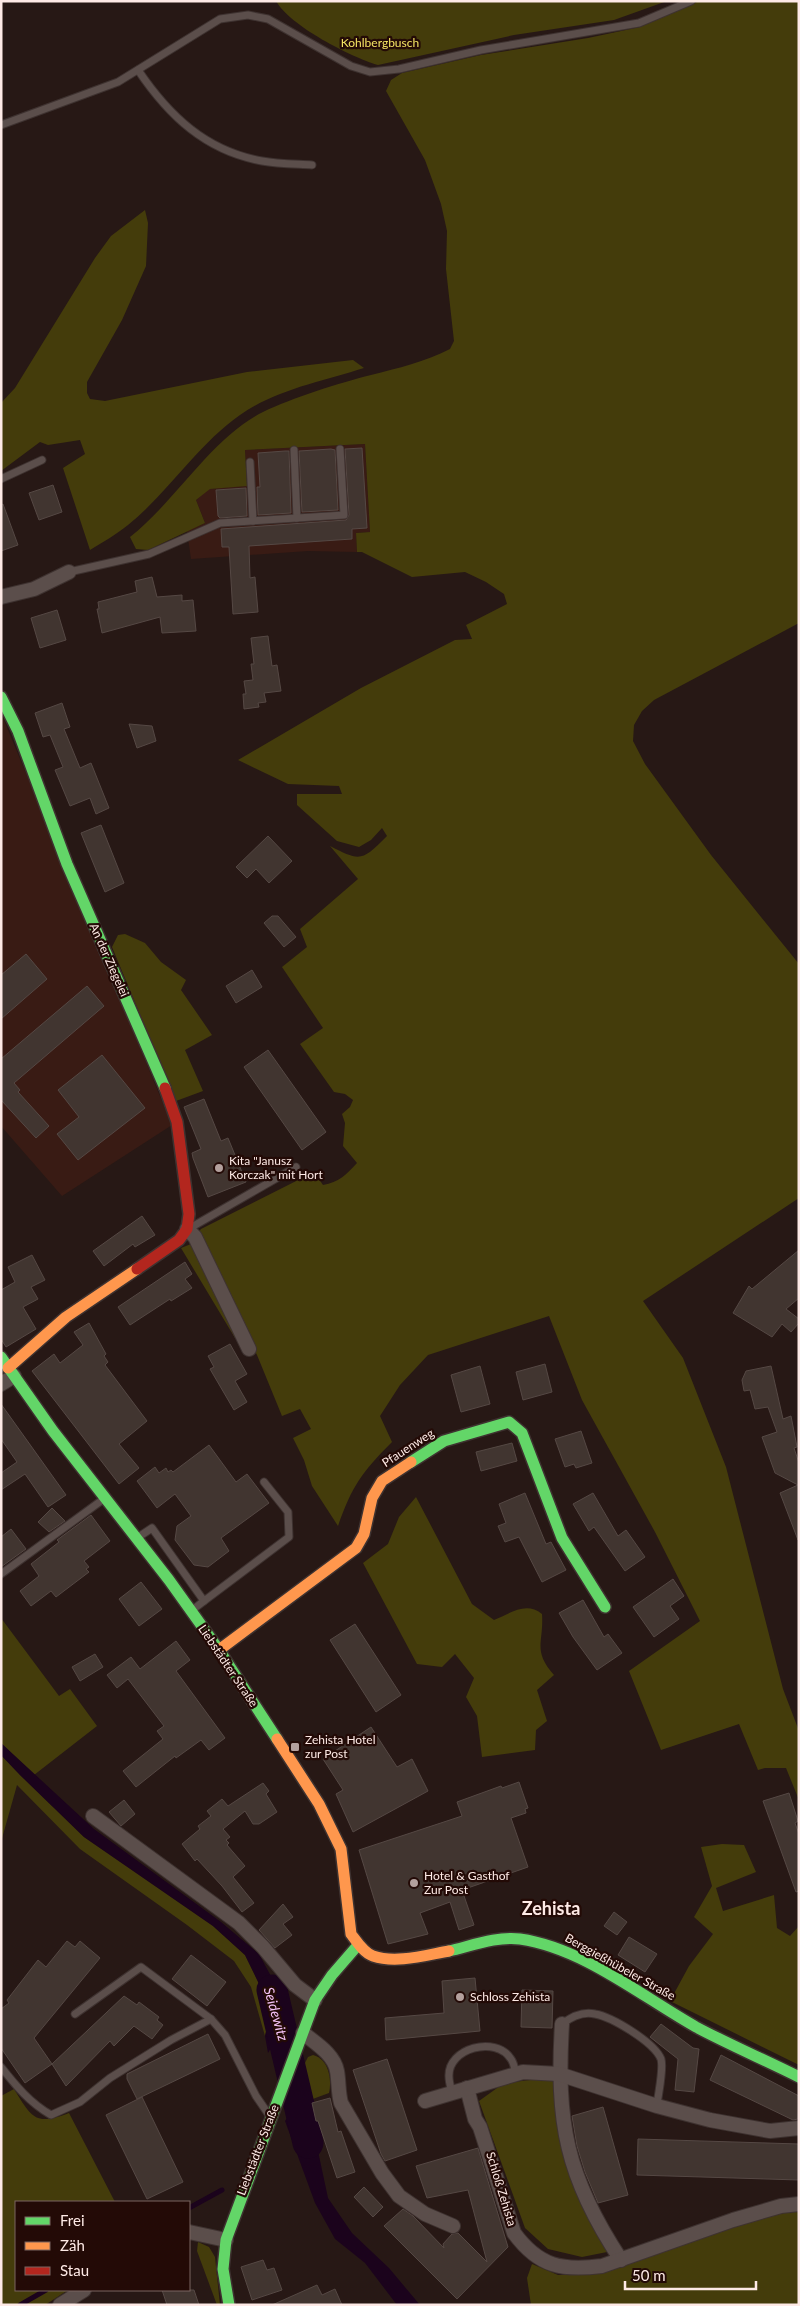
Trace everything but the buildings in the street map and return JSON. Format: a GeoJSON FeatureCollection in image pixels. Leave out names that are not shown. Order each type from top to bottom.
{"type":"FeatureCollection","features":[{"type":"Feature","properties":{"kind":"main road","name":"An der Ziegelei"},"geometry":{"type":"LineString","coordinates":[[1,697],[18,731],[67,864],[163,1082],[177,1122],[189,1214],[188,1229]]}},
{"type":"Feature","properties":{"kind":"main road"},"geometry":{"type":"LineString","coordinates":[[11,1372],[66,1316],[179,1240],[188,1229]]}},
{"type":"Feature","properties":{"kind":"main road","name":"Liebstädter Straße"},"geometry":{"type":"LineString","coordinates":[[1,1357],[219,1650],[324,1813],[340,1849],[351,1934],[358,1945],[332,1975],[316,2000],[270,2117],[226,2240],[223,2254],[223,2269],[229,2305]]}},
{"type":"Feature","properties":{"kind":"main road","name":"Pfauenweg"},"geometry":{"type":"LineString","coordinates":[[219,1650],[356,1548],[364,1534],[372,1498],[382,1481],[444,1441],[509,1422],[522,1433],[562,1538],[606,1607]]}},
{"type":"Feature","properties":{"kind":"main road","name":"Berggießhübeler Straße"},"geometry":{"type":"LineString","coordinates":[[358,1945],[374,1956],[393,1959],[503,1939],[518,1939],[550,1945],[584,1961],[698,2027],[799,2077]]}},
{"type":"Feature","properties":{"kind":"street"},"geometry":{"type":"LineString","coordinates":[[1,597],[34,589],[68,572]]}},
{"type":"Feature","properties":{"kind":"street"},"geometry":{"type":"LineString","coordinates":[[188,1229],[195,1237],[249,1349]]}},
{"type":"Feature","properties":{"kind":"street"},"geometry":{"type":"LineString","coordinates":[[1,1384],[11,1372]]}},
{"type":"Feature","properties":{"kind":"street"},"geometry":{"type":"LineString","coordinates":[[93,1816],[239,1923],[295,1985],[316,2000]]}},
{"type":"Feature","properties":{"kind":"street"},"geometry":{"type":"LineString","coordinates":[[562,2024],[559,2074],[564,2126],[576,2177],[598,2226],[621,2260]]}},
{"type":"Feature","properties":{"kind":"street"},"geometry":{"type":"LineString","coordinates":[[303,2033],[331,2057],[337,2070],[337,2091],[341,2102],[382,2172],[399,2196],[425,2214],[453,2226]]}},
{"type":"Feature","properties":{"kind":"street"},"geometry":{"type":"LineString","coordinates":[[425,2101],[523,2072],[559,2074],[657,2106],[710,2120],[770,2131],[799,2128]]}},
{"type":"Feature","properties":{"kind":"street","name":"Schloß Zehista"},"geometry":{"type":"LineString","coordinates":[[467,2088],[475,2119],[480,2127],[494,2167],[514,2233],[534,2256],[557,2267],[580,2269],[602,2266],[733,2220],[781,2206],[799,2204]]}},
{"type":"Feature","properties":{"kind":"street"},"geometry":{"type":"LineString","coordinates":[[190,2232],[226,2240]]}},
{"type":"Feature","properties":{"kind":"street"},"geometry":{"type":"LineString","coordinates":[[60,2305],[82,2291]]}},
{"type":"Feature","properties":{"kind":"lane"},"geometry":{"type":"LineString","coordinates":[[1,125],[110,85],[138,70],[220,19],[248,14],[268,19],[351,66],[370,72],[399,69],[480,50],[639,23],[691,1]]}},
{"type":"Feature","properties":{"kind":"lane"},"geometry":{"type":"LineString","coordinates":[[138,70],[158,99],[178,118],[192,131],[225,151],[262,161],[312,165]]}},
{"type":"Feature","properties":{"kind":"lane"},"geometry":{"type":"LineString","coordinates":[[294,450],[297,518]]}},
{"type":"Feature","properties":{"kind":"lane"},"geometry":{"type":"LineString","coordinates":[[68,572],[149,554],[220,523],[344,515],[340,450]]}},
{"type":"Feature","properties":{"kind":"lane"},"geometry":{"type":"LineString","coordinates":[[1,479],[42,460]]}},
{"type":"Feature","properties":{"kind":"lane"},"geometry":{"type":"LineString","coordinates":[[250,462],[253,521]]}},
{"type":"Feature","properties":{"kind":"lane"},"geometry":{"type":"LineString","coordinates":[[188,1229],[296,1167]]}},
{"type":"Feature","properties":{"kind":"lane"},"geometry":{"type":"LineString","coordinates":[[191,1612],[289,1537],[288,1512],[264,1482]]}},
{"type":"Feature","properties":{"kind":"lane"},"geometry":{"type":"LineString","coordinates":[[1,1574],[105,1497]]}},
{"type":"Feature","properties":{"kind":"lane"},"geometry":{"type":"LineString","coordinates":[[137,1538],[152,1528],[204,1601]]}},
{"type":"Feature","properties":{"kind":"lane"},"geometry":{"type":"LineString","coordinates":[[75,2014],[140,1967],[211,2019],[225,2034],[256,2096],[270,2117]]}},
{"type":"Feature","properties":{"kind":"lane"},"geometry":{"type":"LineString","coordinates":[[562,2024],[573,2015],[593,2013],[614,2021],[658,2052],[662,2062],[657,2106]]}},
{"type":"Feature","properties":{"kind":"lane"},"geometry":{"type":"LineString","coordinates":[[1,2067],[16,2087],[36,2106],[51,2115],[80,2102],[110,2078],[171,2040],[211,2019]]}},
{"type":"Feature","properties":{"kind":"lane"},"geometry":{"type":"LineString","coordinates":[[452,2093],[448,2076],[453,2064],[462,2053],[476,2047],[490,2046],[501,2050],[511,2059],[516,2074]]}},
{"type":"Feature","properties":{"kind":"shaded area"},"geometry":{"type":"Polygon","coordinates":[[[365,444],[370,532],[356,533],[357,552],[308,551],[191,559],[187,531],[205,523],[196,500],[209,489],[247,485],[245,450],[365,444]]]}},
{"type":"Feature","properties":{"kind":"shaded area"},"geometry":{"type":"Polygon","coordinates":[[[1,713],[172,1125],[62,1196],[1,1126],[1,713]]]}},
{"type":"Feature","properties":{"kind":"green space","name":"Kohlbergbusch"},"geometry":{"type":"Polygon","coordinates":[[[276,1],[667,1],[614,20],[514,35],[378,65],[338,48],[307,30],[283,11],[276,1]]]}},
{"type":"Feature","properties":{"kind":"green space"},"geometry":{"type":"Polygon","coordinates":[[[699,1],[799,1],[799,623],[654,700],[642,711],[634,725],[633,741],[645,764],[711,855],[799,964],[799,1198],[643,1301],[683,1358],[726,1467],[783,1689],[799,1731],[799,1800],[786,1768],[758,1770],[739,1724],[661,1750],[629,1671],[700,1621],[655,1532],[582,1400],[549,1316],[428,1355],[400,1385],[380,1416],[392,1442],[359,1480],[348,1500],[338,1526],[312,1486],[304,1460],[293,1438],[311,1429],[300,1409],[282,1416],[257,1355],[197,1234],[201,1229],[314,1172],[323,1185],[334,1182],[342,1177],[357,1163],[343,1146],[345,1123],[342,1114],[350,1107],[353,1100],[345,1094],[334,1092],[300,1044],[323,1028],[282,967],[307,947],[300,929],[358,879],[330,846],[348,855],[361,856],[372,850],[387,836],[382,828],[371,840],[359,847],[337,841],[297,805],[297,794],[342,794],[339,786],[288,784],[238,760],[361,688],[455,640],[472,639],[466,625],[507,604],[504,594],[486,582],[465,572],[412,577],[362,552],[357,552],[356,533],[370,532],[365,444],[245,450],[247,486],[210,489],[196,500],[205,523],[148,550],[136,549],[130,537],[163,506],[227,437],[263,412],[316,391],[431,358],[450,349],[454,341],[446,269],[447,231],[441,204],[425,160],[386,91],[391,80],[402,73],[481,55],[588,38],[640,27],[699,1]]]}},
{"type":"Feature","properties":{"kind":"green space"},"geometry":{"type":"Polygon","coordinates":[[[145,210],[148,223],[146,266],[122,320],[87,382],[87,393],[90,399],[105,401],[247,372],[353,360],[364,368],[268,399],[240,415],[196,454],[143,512],[119,532],[90,550],[63,468],[85,454],[80,440],[48,445],[40,442],[1,471],[1,403],[15,388],[95,258],[111,236],[145,210]]]}},
{"type":"Feature","properties":{"kind":"green space"},"geometry":{"type":"Polygon","coordinates":[[[125,934],[145,943],[161,962],[186,980],[181,990],[212,1035],[185,1050],[203,1091],[176,1101],[112,947],[118,935],[125,934]]]}},
{"type":"Feature","properties":{"kind":"green space"},"geometry":{"type":"Polygon","coordinates":[[[191,1244],[237,1334],[235,1338],[181,1248],[191,1244]]]}},
{"type":"Feature","properties":{"kind":"green space"},"geometry":{"type":"Polygon","coordinates":[[[416,1497],[472,1604],[494,1620],[524,1608],[536,1610],[542,1614],[541,1652],[543,1659],[554,1675],[537,1690],[547,1721],[536,1730],[535,1750],[482,1757],[477,1716],[466,1697],[474,1678],[455,1654],[442,1667],[417,1664],[363,1563],[388,1544],[399,1517],[416,1497]]]}},
{"type":"Feature","properties":{"kind":"green space"},"geometry":{"type":"Polygon","coordinates":[[[1,1618],[59,1696],[70,1689],[97,1726],[34,1775],[1,1743],[1,1618]]]}},
{"type":"Feature","properties":{"kind":"green space"},"geometry":{"type":"Polygon","coordinates":[[[1,1755],[84,1837],[213,1926],[245,1955],[263,1992],[270,2015],[265,2036],[251,1987],[234,1961],[80,1849],[17,1785],[1,1842],[1,1755]]]}},
{"type":"Feature","properties":{"kind":"green space"},"geometry":{"type":"Polygon","coordinates":[[[722,1844],[744,1845],[756,1872],[716,1888],[723,1911],[774,1895],[777,1928],[790,1936],[799,1926],[799,2065],[670,2001],[689,1966],[713,1934],[694,1917],[712,1886],[701,1847],[722,1844]]]}},
{"type":"Feature","properties":{"kind":"green space"},"geometry":{"type":"Polygon","coordinates":[[[313,2055],[326,2065],[330,2088],[329,2093],[310,2100],[302,2069],[308,2057],[313,2055]]]}},
{"type":"Feature","properties":{"kind":"green space"},"geometry":{"type":"Polygon","coordinates":[[[557,2077],[562,2127],[612,2251],[582,2257],[548,2249],[525,2228],[479,2101],[504,2083],[557,2077]]]}},
{"type":"Feature","properties":{"kind":"green space"},"geometry":{"type":"Polygon","coordinates":[[[14,2089],[30,2113],[41,2119],[49,2119],[69,2113],[114,2201],[15,2201],[15,2291],[66,2291],[45,2305],[1,2305],[1,2096],[14,2089]]]}},
{"type":"Feature","properties":{"kind":"green space"},"geometry":{"type":"Polygon","coordinates":[[[799,2207],[799,2305],[531,2305],[527,2278],[532,2264],[558,2275],[605,2272],[733,2224],[799,2207]]]}},
{"type":"Feature","properties":{"kind":"green space"},"geometry":{"type":"Polygon","coordinates":[[[198,2242],[209,2247],[215,2257],[220,2305],[217,2305],[197,2251],[198,2242]]]}},
{"type":"Feature","properties":{"kind":"water"},"geometry":{"type":"Polygon","coordinates":[[[1,1743],[94,1829],[221,1922],[259,1954],[279,1991],[288,2020],[268,2053],[265,2036],[270,2015],[263,1992],[245,1955],[213,1926],[84,1837],[1,1755],[1,1743]]]}},
{"type":"Feature","properties":{"kind":"water"},"geometry":{"type":"Polygon","coordinates":[[[305,2090],[328,2198],[352,2233],[389,2268],[420,2305],[397,2305],[365,2263],[335,2239],[315,2203],[285,2121],[305,2090]]]}},
{"type":"Feature","properties":{"kind":"waterway","name":"Seidewitz"},"geometry":{"type":"LineString","coordinates":[[272,1990],[308,2143]]}},
{"type":"Feature","properties":{"kind":"waterway"},"geometry":{"type":"LineString","coordinates":[[190,2207],[222,2190]]}},
{"type":"Feature","properties":{"kind":"waterway"},"geometry":{"type":"LineString","coordinates":[[20,2305],[44,2291]]}},
{"type":"Feature","properties":{"kind":"traffic: fast"},"geometry":{"type":"LineString","coordinates":[[1,697],[18,731],[67,864],[165,1088]]}},
{"type":"Feature","properties":{"kind":"traffic: fast"},"geometry":{"type":"LineString","coordinates":[[1,1357],[53,1431],[169,1580],[219,1650],[277,1739]]}},
{"type":"Feature","properties":{"kind":"traffic: fast"},"geometry":{"type":"LineString","coordinates":[[411,1462],[444,1441],[509,1422],[522,1433],[562,1538],[605,1607]]}},
{"type":"Feature","properties":{"kind":"traffic: fast"},"geometry":{"type":"LineString","coordinates":[[449,1951],[493,1940],[511,1938],[543,1944],[566,1952],[611,1975],[696,2027],[799,2077]]}},
{"type":"Feature","properties":{"kind":"traffic: fast"},"geometry":{"type":"LineString","coordinates":[[229,2305],[223,2269],[226,2240],[315,2000],[332,1975],[358,1945]]}},
{"type":"Feature","properties":{"kind":"traffic: slow"},"geometry":{"type":"LineString","coordinates":[[8,1368],[66,1317],[137,1269]]}},
{"type":"Feature","properties":{"kind":"traffic: slow"},"geometry":{"type":"LineString","coordinates":[[219,1650],[356,1548],[364,1534],[372,1498],[382,1481],[411,1462]]}},
{"type":"Feature","properties":{"kind":"traffic: slow"},"geometry":{"type":"LineString","coordinates":[[277,1739],[319,1804],[341,1849],[351,1934],[358,1944],[370,1955],[391,1959],[411,1958],[449,1951]]}},
{"type":"Feature","properties":{"kind":"traffic: jam"},"geometry":{"type":"LineString","coordinates":[[137,1269],[179,1240],[187,1229],[189,1214],[177,1122],[165,1088]]}},
{"type":"Feature","properties":{"kind":"place","name":"Kita \"Janusz Korczak\" mit Hort"},"geometry":{"type":"Point","coordinates":[219,1168]}},
{"type":"Feature","properties":{"kind":"place","name":"Zehista Hotel zur Post"},"geometry":{"type":"Point","coordinates":[295,1747]}},
{"type":"Feature","properties":{"kind":"place","name":"Hotel & Gasthof Zur Post"},"geometry":{"type":"Point","coordinates":[414,1883]}},
{"type":"Feature","properties":{"kind":"place","name":"Schloss Zehista"},"geometry":{"type":"Point","coordinates":[460,1997]}},
{"type":"Feature","properties":{"kind":"district","name":"Zehista"},"geometry":{"type":"Point","coordinates":[551,1909]}}]}
